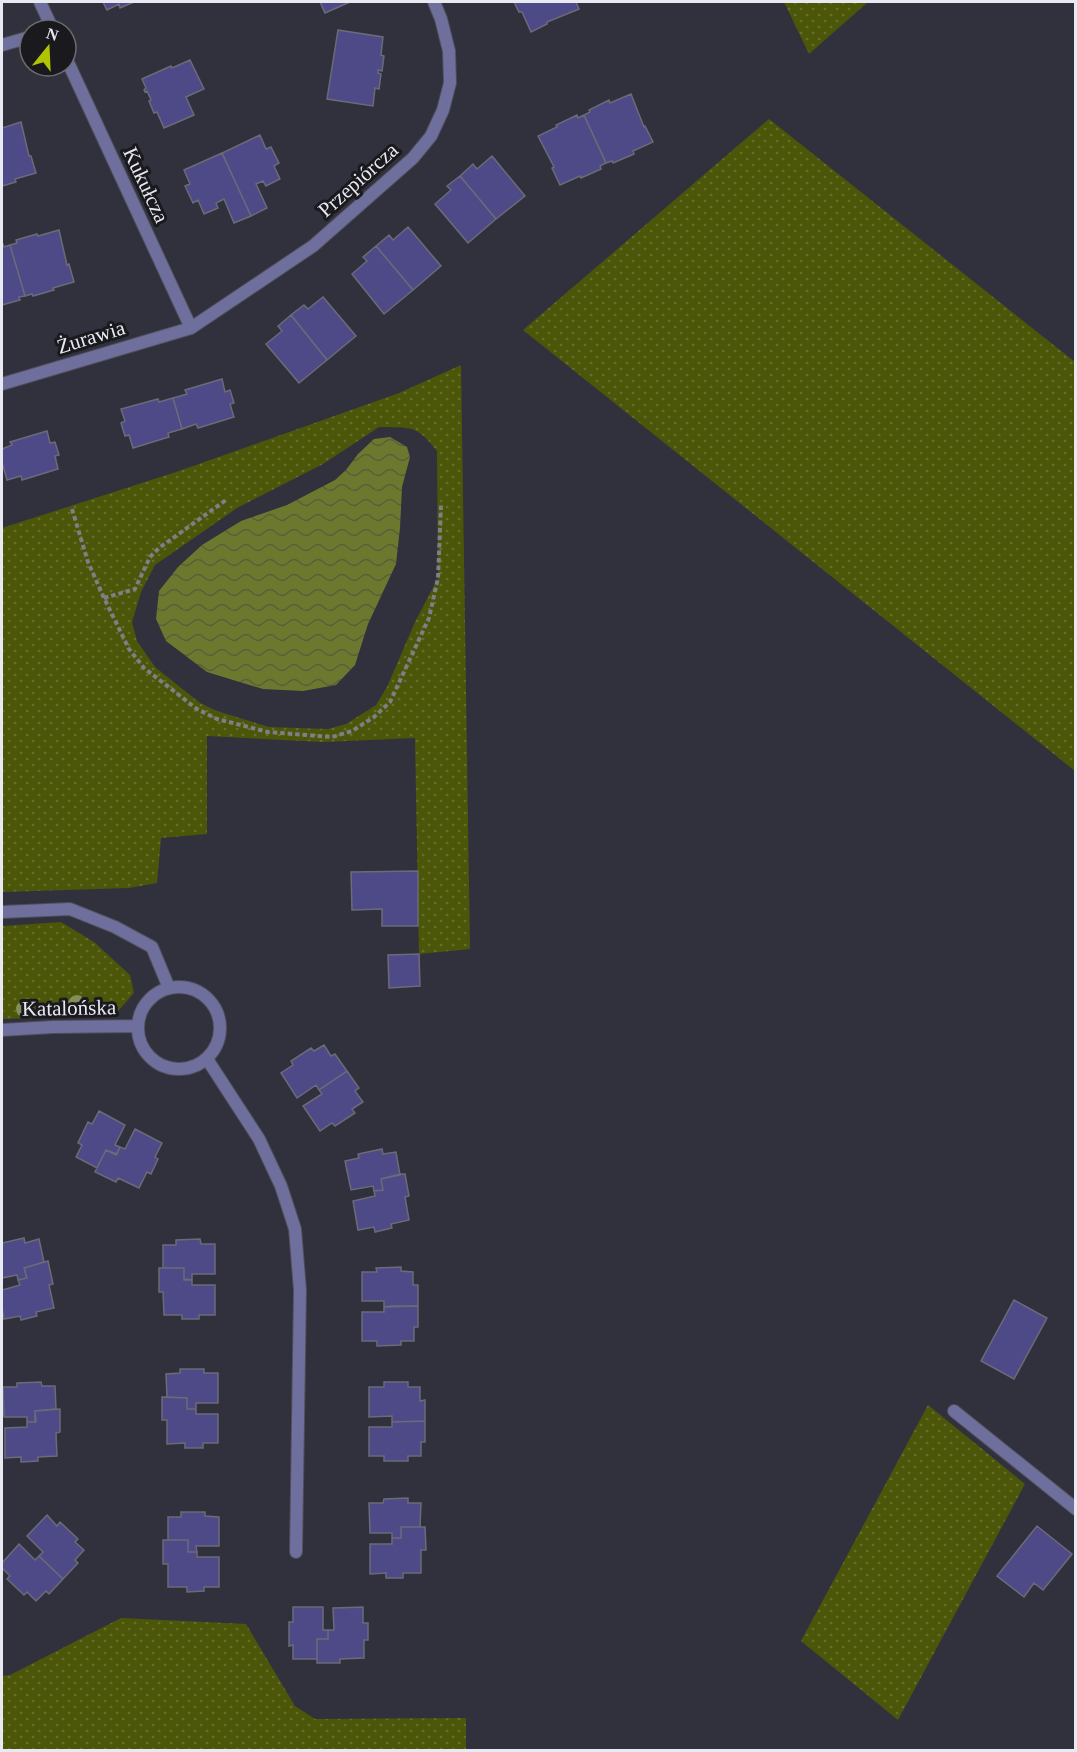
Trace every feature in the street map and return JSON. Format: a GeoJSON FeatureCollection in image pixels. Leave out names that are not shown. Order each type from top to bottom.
{"type":"FeatureCollection","features":[{"type":"Feature","properties":{"kind":"street"},"geometry":{"type":"LineString","coordinates":[[40,2],[47,18]]}},
{"type":"Feature","properties":{"kind":"street","name":"Przepiórcza"},"geometry":{"type":"LineString","coordinates":[[191,328],[313,246],[414,158],[431,136],[443,110],[450,83],[449,51],[434,2]]}},
{"type":"Feature","properties":{"kind":"street"},"geometry":{"type":"LineString","coordinates":[[2,45],[18,40]]}},
{"type":"Feature","properties":{"kind":"street","name":"Kukułcza"},"geometry":{"type":"LineString","coordinates":[[75,78],[191,328]]}},
{"type":"Feature","properties":{"kind":"street","name":"Żurawia"},"geometry":{"type":"LineString","coordinates":[[2,384],[191,328]]}},
{"type":"Feature","properties":{"kind":"street"},"geometry":{"type":"LineString","coordinates":[[2,912],[70,909],[115,927],[152,947],[169,988],[182,987],[195,990],[206,997],[215,1008],[220,1021],[220,1035],[216,1048],[207,1059],[259,1139],[280,1186],[295,1229],[300,1290],[296,1552]]}},
{"type":"Feature","properties":{"kind":"street","name":"Katalońska"},"geometry":{"type":"LineString","coordinates":[[169,988],[157,993],[147,1002],[141,1014],[138,1026],[140,1040],[146,1053],[156,1062],[168,1068],[182,1070],[196,1066],[207,1059]]}},
{"type":"Feature","properties":{"kind":"street","name":"Katalońska"},"geometry":{"type":"LineString","coordinates":[[2,1030],[138,1026]]}},
{"type":"Feature","properties":{"kind":"street"},"geometry":{"type":"LineString","coordinates":[[954,1411],[1076,1509]]}},
{"type":"Feature","properties":{"kind":"path"},"geometry":{"type":"LineString","coordinates":[[104,598],[135,589],[150,557],[159,548],[226,501]]}},
{"type":"Feature","properties":{"kind":"path"},"geometry":{"type":"LineString","coordinates":[[72,509],[88,562],[104,598],[129,649],[144,668],[197,709],[217,719],[268,732],[332,737],[352,731],[374,717],[390,702],[429,618],[438,578],[441,505]]}},
{"type":"Feature","properties":{"kind":"shaded area"},"geometry":{"type":"Polygon","coordinates":[[[784,2],[868,2],[809,54],[784,2]]]}},
{"type":"Feature","properties":{"kind":"shaded area"},"geometry":{"type":"Polygon","coordinates":[[[769,119],[1075,362],[1075,771],[523,330],[769,119]]]}},
{"type":"Feature","properties":{"kind":"shaded area"},"geometry":{"type":"Polygon","coordinates":[[[461,365],[470,949],[419,954],[415,738],[323,742],[207,736],[207,834],[161,838],[157,883],[129,888],[2,892],[2,528],[179,471],[399,393],[461,365]],[[379,427],[323,464],[237,508],[155,565],[141,592],[132,622],[137,641],[155,667],[200,703],[217,711],[269,727],[328,729],[346,724],[376,705],[387,687],[415,622],[438,578],[437,451],[424,436],[412,429],[379,427]]]}},
{"type":"Feature","properties":{"kind":"shaded area"},"geometry":{"type":"Polygon","coordinates":[[[61,922],[94,942],[130,975],[134,993],[118,1011],[93,1016],[2,1019],[2,926],[61,922]]]}},
{"type":"Feature","properties":{"kind":"shaded area"},"geometry":{"type":"Polygon","coordinates":[[[928,1405],[1025,1484],[898,1720],[801,1641],[928,1405]]]}},
{"type":"Feature","properties":{"kind":"shaded area"},"geometry":{"type":"Polygon","coordinates":[[[121,1618],[246,1624],[295,1706],[315,1719],[466,1718],[466,1750],[2,1750],[2,1676],[10,1675],[121,1618]]]}},
{"type":"Feature","properties":{"kind":"water"},"geometry":{"type":"Polygon","coordinates":[[[390,437],[407,447],[410,457],[402,487],[396,564],[368,624],[355,665],[336,685],[303,691],[263,689],[207,672],[166,641],[156,619],[159,591],[178,567],[202,545],[241,521],[287,505],[335,480],[374,439],[390,437]]]}},
{"type":"Feature","properties":{"kind":"building"},"geometry":{"type":"Polygon","coordinates":[[[103,2],[134,2],[120,8],[119,4],[107,10],[103,2]]]}},
{"type":"Feature","properties":{"kind":"building"},"geometry":{"type":"Polygon","coordinates":[[[320,2],[350,2],[325,13],[320,2]]]}},
{"type":"Feature","properties":{"kind":"building"},"geometry":{"type":"Polygon","coordinates":[[[514,2],[576,2],[579,9],[547,22],[531,32],[522,12],[519,12],[514,2]]]}},
{"type":"Feature","properties":{"kind":"building"},"geometry":{"type":"Polygon","coordinates":[[[338,30],[383,37],[382,71],[378,70],[381,74],[379,89],[375,88],[373,106],[327,99],[338,30]]]}},
{"type":"Feature","properties":{"kind":"building"},"geometry":{"type":"Polygon","coordinates":[[[190,60],[204,89],[186,97],[194,115],[164,128],[157,112],[154,113],[142,79],[190,60]]]}},
{"type":"Feature","properties":{"kind":"building"},"geometry":{"type":"Polygon","coordinates":[[[631,94],[644,127],[653,142],[633,151],[634,154],[613,163],[612,161],[606,163],[584,115],[609,100],[610,103],[631,94]]]}},
{"type":"Feature","properties":{"kind":"building"},"geometry":{"type":"Polygon","coordinates":[[[577,115],[578,118],[584,115],[606,163],[600,166],[601,169],[560,185],[552,168],[554,167],[538,136],[577,115]]]}},
{"type":"Feature","properties":{"kind":"building"},"geometry":{"type":"Polygon","coordinates":[[[21,122],[29,156],[31,156],[36,173],[15,179],[16,182],[2,186],[2,128],[21,122]]]}},
{"type":"Feature","properties":{"kind":"building"},"geometry":{"type":"Polygon","coordinates":[[[260,135],[266,149],[271,147],[279,163],[274,166],[280,179],[266,186],[263,181],[256,184],[267,208],[251,216],[222,153],[260,135]]]}},
{"type":"Feature","properties":{"kind":"building"},"geometry":{"type":"Polygon","coordinates":[[[222,153],[251,216],[234,223],[224,199],[216,203],[218,208],[204,214],[198,200],[193,203],[185,186],[190,184],[184,170],[222,153]]]}},
{"type":"Feature","properties":{"kind":"building"},"geometry":{"type":"Polygon","coordinates":[[[492,156],[525,196],[496,219],[460,176],[473,164],[477,169],[492,156]]]}},
{"type":"Feature","properties":{"kind":"building"},"geometry":{"type":"Polygon","coordinates":[[[460,176],[496,219],[468,243],[435,204],[451,190],[447,186],[460,176]]]}},
{"type":"Feature","properties":{"kind":"building"},"geometry":{"type":"Polygon","coordinates":[[[408,227],[441,266],[413,290],[376,246],[389,235],[393,240],[408,227]]]}},
{"type":"Feature","properties":{"kind":"building"},"geometry":{"type":"Polygon","coordinates":[[[59,230],[67,265],[69,264],[74,282],[33,296],[32,294],[25,296],[10,245],[17,243],[16,240],[59,230]]]}},
{"type":"Feature","properties":{"kind":"building"},"geometry":{"type":"Polygon","coordinates":[[[2,244],[4,247],[10,245],[25,296],[19,297],[20,300],[2,305],[2,244]]]}},
{"type":"Feature","properties":{"kind":"building"},"geometry":{"type":"Polygon","coordinates":[[[376,246],[413,290],[384,314],[352,274],[367,261],[363,257],[376,246]]]}},
{"type":"Feature","properties":{"kind":"building"},"geometry":{"type":"Polygon","coordinates":[[[323,297],[356,336],[327,360],[291,315],[304,305],[308,309],[323,297]]]}},
{"type":"Feature","properties":{"kind":"building"},"geometry":{"type":"Polygon","coordinates":[[[291,315],[327,360],[299,383],[266,344],[282,331],[278,326],[291,315]]]}},
{"type":"Feature","properties":{"kind":"building"},"geometry":{"type":"Polygon","coordinates":[[[222,379],[225,392],[230,390],[234,403],[230,404],[234,417],[198,428],[196,424],[182,429],[173,398],[187,394],[185,390],[222,379]]]}},
{"type":"Feature","properties":{"kind":"building"},"geometry":{"type":"Polygon","coordinates":[[[173,398],[182,429],[168,433],[169,437],[133,448],[129,435],[125,436],[121,423],[125,421],[121,409],[158,399],[159,402],[173,398]]]}},
{"type":"Feature","properties":{"kind":"building"},"geometry":{"type":"Polygon","coordinates":[[[47,431],[50,443],[55,442],[59,455],[55,456],[58,469],[22,480],[21,476],[7,480],[2,462],[2,449],[12,445],[10,442],[47,431]]]}},
{"type":"Feature","properties":{"kind":"building"},"geometry":{"type":"Polygon","coordinates":[[[418,871],[418,926],[382,926],[382,909],[352,910],[351,872],[418,871]]]}},
{"type":"Feature","properties":{"kind":"building"},"geometry":{"type":"Polygon","coordinates":[[[419,954],[420,986],[389,988],[388,955],[419,954]]]}},
{"type":"Feature","properties":{"kind":"building"},"geometry":{"type":"Polygon","coordinates":[[[324,1045],[331,1056],[335,1054],[347,1071],[319,1090],[316,1085],[297,1098],[281,1073],[293,1065],[291,1061],[311,1048],[314,1051],[324,1045]]]}},
{"type":"Feature","properties":{"kind":"building"},"geometry":{"type":"Polygon","coordinates":[[[347,1071],[359,1088],[355,1091],[363,1102],[352,1109],[355,1113],[335,1126],[332,1123],[320,1131],[303,1106],[322,1094],[319,1090],[347,1071]]]}},
{"type":"Feature","properties":{"kind":"building"},"geometry":{"type":"Polygon","coordinates":[[[99,1111],[125,1125],[115,1145],[120,1147],[117,1154],[106,1150],[97,1168],[76,1157],[82,1145],[78,1143],[88,1122],[92,1124],[99,1111]]]}},
{"type":"Feature","properties":{"kind":"building"},"geometry":{"type":"Polygon","coordinates":[[[135,1129],[162,1143],[155,1157],[158,1159],[151,1174],[147,1172],[139,1188],[118,1178],[116,1182],[95,1172],[106,1150],[116,1155],[120,1147],[125,1149],[135,1129]]]}},
{"type":"Feature","properties":{"kind":"building"},"geometry":{"type":"Polygon","coordinates":[[[382,1149],[383,1154],[396,1152],[400,1175],[381,1179],[383,1190],[374,1191],[373,1186],[351,1190],[345,1161],[359,1158],[358,1154],[382,1149]]]}},
{"type":"Feature","properties":{"kind":"building"},"geometry":{"type":"Polygon","coordinates":[[[405,1174],[409,1196],[405,1197],[409,1220],[391,1224],[392,1228],[375,1232],[374,1227],[358,1230],[353,1201],[375,1196],[374,1191],[383,1190],[381,1179],[405,1174]]]}},
{"type":"Feature","properties":{"kind":"building"},"geometry":{"type":"Polygon","coordinates":[[[24,1238],[25,1243],[39,1239],[44,1262],[24,1268],[27,1278],[18,1280],[17,1275],[2,1278],[2,1243],[24,1238]]]}},
{"type":"Feature","properties":{"kind":"building"},"geometry":{"type":"Polygon","coordinates":[[[200,1239],[201,1244],[215,1244],[215,1274],[192,1274],[192,1280],[184,1280],[184,1268],[163,1268],[163,1245],[176,1245],[176,1240],[200,1239]]]}},
{"type":"Feature","properties":{"kind":"building"},"geometry":{"type":"Polygon","coordinates":[[[48,1261],[53,1284],[49,1285],[54,1308],[36,1312],[37,1316],[21,1320],[20,1316],[4,1319],[2,1290],[20,1285],[18,1280],[27,1278],[24,1268],[48,1261]]]}},
{"type":"Feature","properties":{"kind":"building"},"geometry":{"type":"Polygon","coordinates":[[[401,1267],[401,1271],[413,1272],[413,1285],[418,1285],[418,1306],[384,1307],[384,1301],[362,1301],[362,1272],[377,1272],[376,1268],[401,1267]]]}},
{"type":"Feature","properties":{"kind":"building"},"geometry":{"type":"Polygon","coordinates":[[[159,1268],[184,1268],[184,1279],[192,1280],[192,1285],[215,1285],[215,1315],[199,1315],[199,1319],[182,1319],[182,1315],[164,1315],[163,1292],[159,1292],[159,1268]]]}},
{"type":"Feature","properties":{"kind":"building"},"geometry":{"type":"Polygon","coordinates":[[[1014,1300],[1047,1318],[1014,1379],[981,1361],[1014,1300]]]}},
{"type":"Feature","properties":{"kind":"building"},"geometry":{"type":"Polygon","coordinates":[[[418,1306],[418,1327],[414,1327],[414,1341],[401,1341],[401,1345],[377,1346],[377,1341],[362,1341],[362,1312],[384,1312],[384,1307],[418,1306]]]}},
{"type":"Feature","properties":{"kind":"building"},"geometry":{"type":"Polygon","coordinates":[[[180,1369],[204,1369],[204,1373],[218,1373],[218,1403],[196,1403],[196,1409],[187,1409],[187,1398],[167,1397],[166,1374],[180,1373],[180,1369]]]}},
{"type":"Feature","properties":{"kind":"building"},"geometry":{"type":"Polygon","coordinates":[[[41,1382],[42,1386],[55,1386],[56,1409],[35,1411],[35,1422],[27,1422],[27,1417],[4,1417],[3,1387],[17,1387],[17,1383],[41,1382]]]}},
{"type":"Feature","properties":{"kind":"building"},"geometry":{"type":"Polygon","coordinates":[[[384,1382],[408,1382],[408,1387],[420,1387],[420,1401],[425,1400],[425,1421],[392,1422],[392,1416],[369,1417],[369,1387],[384,1387],[384,1382]]]}},
{"type":"Feature","properties":{"kind":"building"},"geometry":{"type":"Polygon","coordinates":[[[162,1397],[187,1398],[187,1409],[196,1409],[196,1414],[218,1414],[218,1443],[203,1443],[203,1448],[185,1448],[185,1443],[167,1444],[167,1420],[162,1420],[162,1397]]]}},
{"type":"Feature","properties":{"kind":"building"},"geometry":{"type":"Polygon","coordinates":[[[60,1409],[60,1432],[56,1433],[57,1456],[38,1457],[38,1461],[21,1462],[21,1457],[5,1458],[5,1428],[27,1427],[27,1422],[36,1422],[35,1411],[60,1409]]]}},
{"type":"Feature","properties":{"kind":"building"},"geometry":{"type":"Polygon","coordinates":[[[425,1421],[425,1442],[421,1442],[421,1456],[408,1456],[408,1461],[384,1461],[384,1456],[369,1456],[369,1427],[392,1427],[392,1422],[425,1421]]]}},
{"type":"Feature","properties":{"kind":"building"},"geometry":{"type":"Polygon","coordinates":[[[408,1498],[408,1503],[421,1503],[420,1527],[401,1527],[401,1538],[392,1538],[392,1533],[370,1533],[369,1503],[383,1503],[384,1499],[408,1498]]]}},
{"type":"Feature","properties":{"kind":"building"},"geometry":{"type":"Polygon","coordinates":[[[181,1512],[205,1512],[205,1516],[219,1517],[219,1546],[196,1546],[197,1552],[188,1552],[188,1540],[168,1540],[168,1517],[181,1517],[181,1512]]]}},
{"type":"Feature","properties":{"kind":"building"},"geometry":{"type":"Polygon","coordinates":[[[47,1515],[57,1526],[60,1522],[78,1539],[75,1542],[84,1550],[75,1560],[78,1563],[63,1579],[39,1556],[43,1552],[27,1536],[47,1515]]]}},
{"type":"Feature","properties":{"kind":"building"},"geometry":{"type":"Polygon","coordinates":[[[1037,1526],[1072,1554],[1043,1590],[1034,1583],[1024,1597],[997,1576],[1037,1526]]]}},
{"type":"Feature","properties":{"kind":"building"},"geometry":{"type":"Polygon","coordinates":[[[401,1527],[425,1527],[426,1550],[421,1550],[421,1573],[403,1573],[403,1578],[386,1578],[386,1573],[370,1574],[370,1544],[392,1544],[392,1538],[401,1538],[401,1527]]]}},
{"type":"Feature","properties":{"kind":"building"},"geometry":{"type":"Polygon","coordinates":[[[163,1540],[188,1540],[188,1552],[197,1552],[197,1557],[219,1557],[219,1587],[204,1587],[204,1591],[187,1592],[187,1587],[168,1587],[168,1564],[163,1564],[163,1540]]]}},
{"type":"Feature","properties":{"kind":"building"},"geometry":{"type":"Polygon","coordinates":[[[19,1544],[35,1560],[39,1556],[63,1579],[49,1594],[46,1591],[36,1601],[27,1592],[24,1595],[7,1579],[10,1576],[2,1568],[2,1563],[19,1544]]]}},
{"type":"Feature","properties":{"kind":"building"},"geometry":{"type":"Polygon","coordinates":[[[293,1607],[323,1607],[323,1630],[328,1630],[328,1639],[317,1639],[317,1659],[293,1659],[293,1645],[289,1646],[289,1622],[293,1622],[293,1607]]]}},
{"type":"Feature","properties":{"kind":"building"},"geometry":{"type":"Polygon","coordinates":[[[363,1607],[363,1623],[368,1623],[368,1640],[364,1640],[364,1658],[340,1659],[340,1663],[317,1663],[317,1639],[328,1639],[328,1630],[334,1630],[333,1608],[363,1607]]]}}]}
